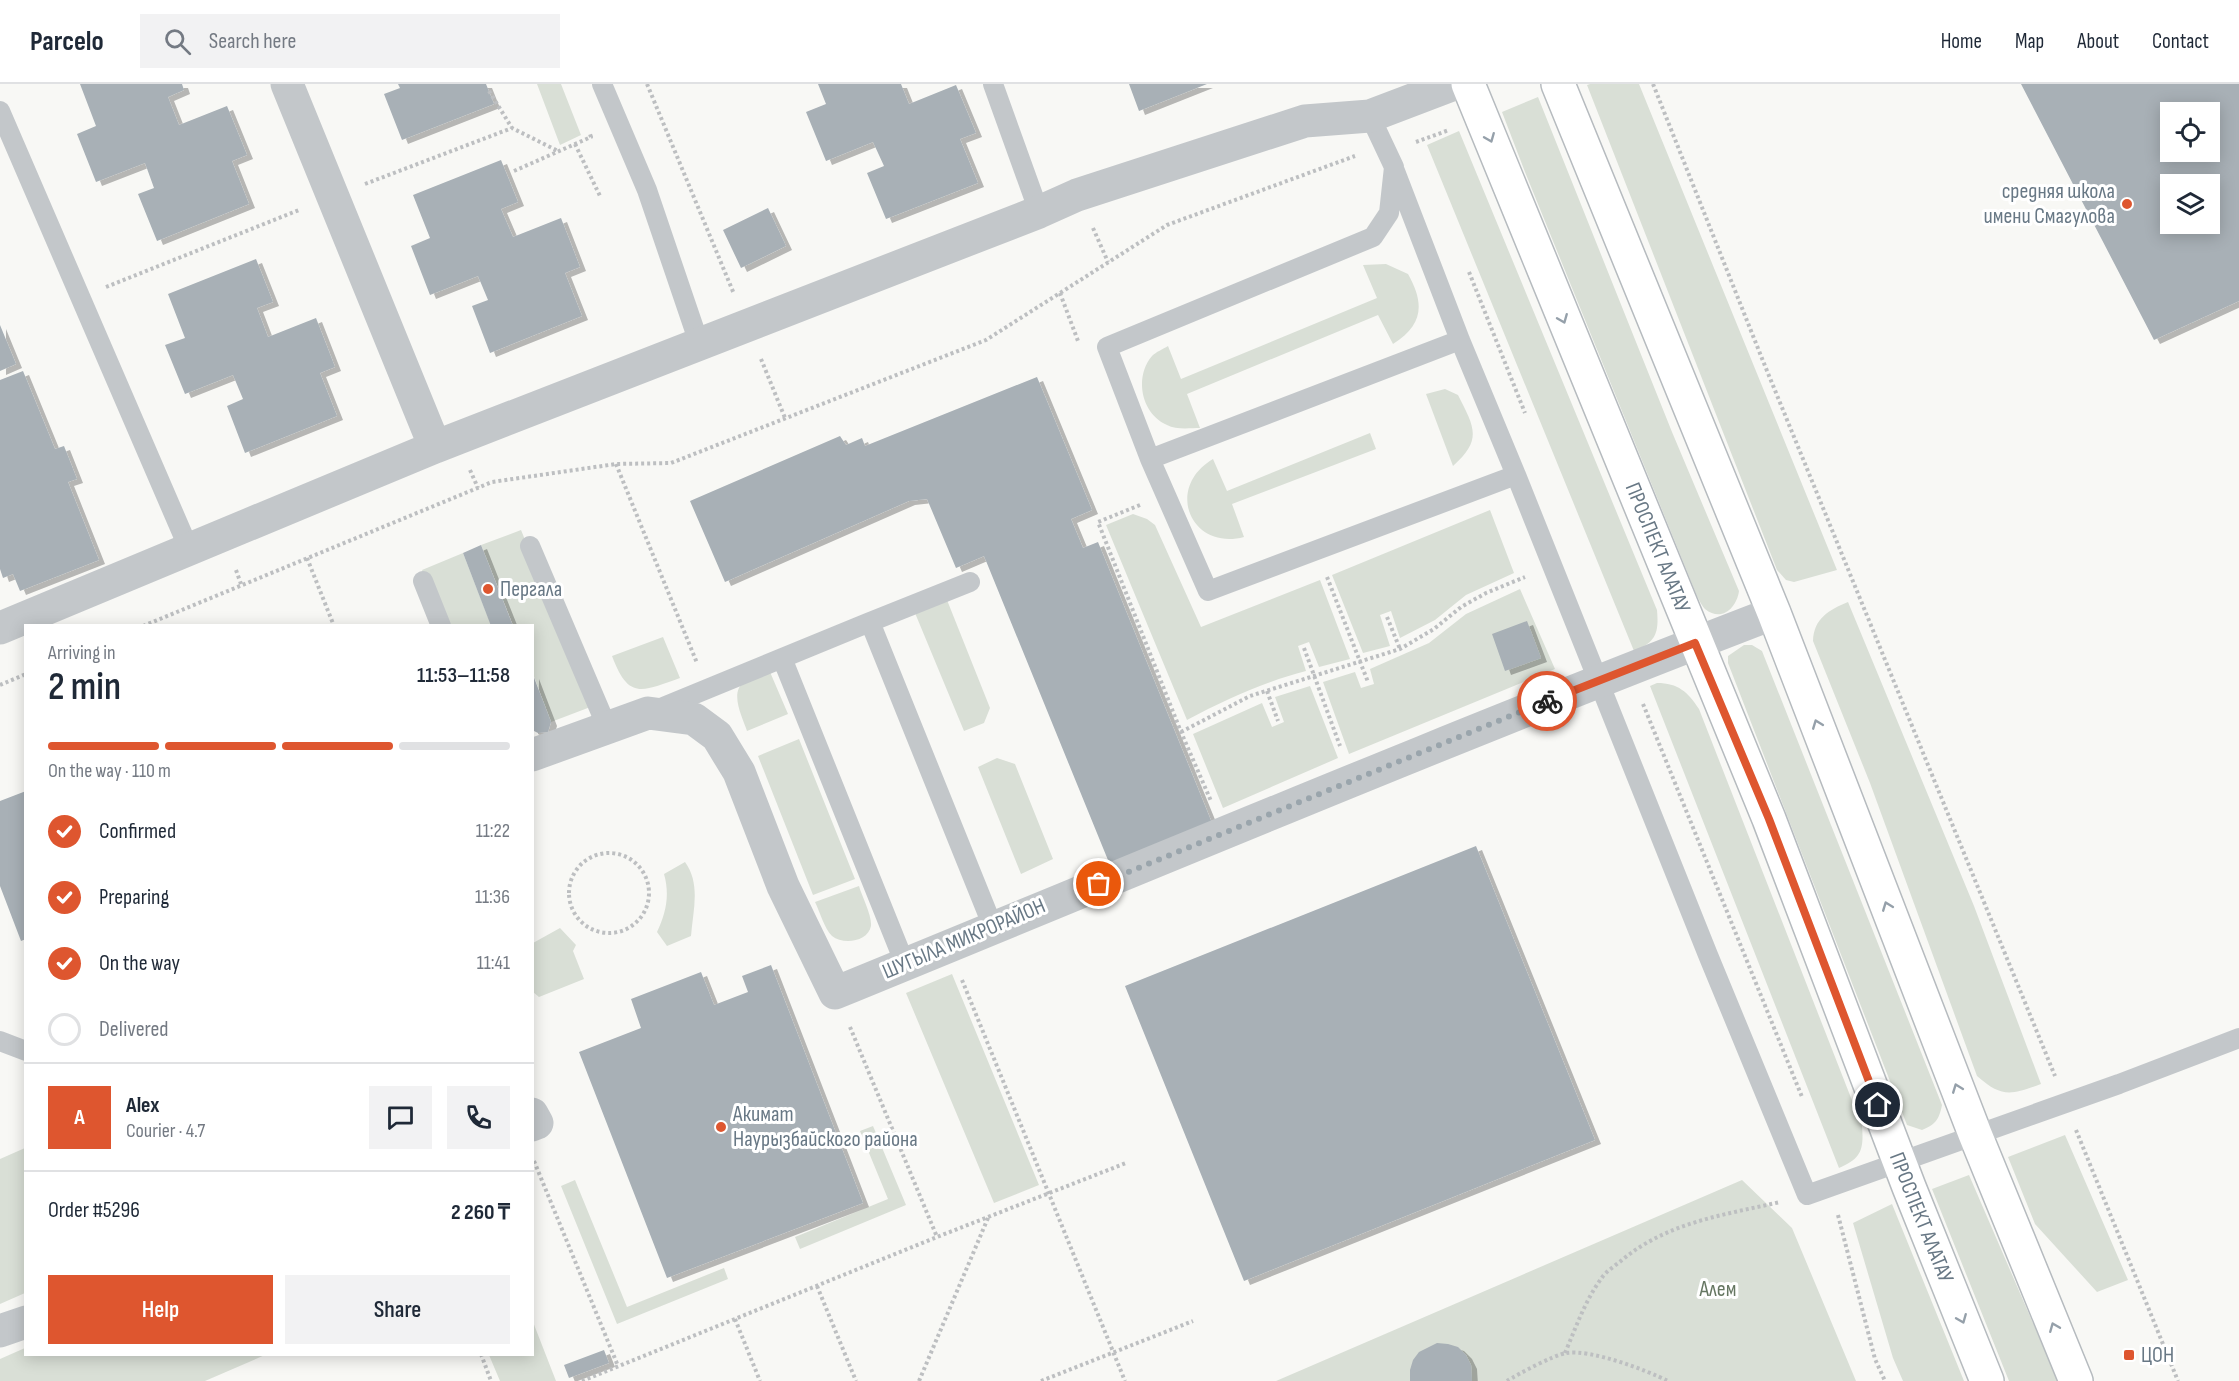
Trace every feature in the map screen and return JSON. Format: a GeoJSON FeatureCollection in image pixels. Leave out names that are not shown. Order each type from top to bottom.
{"type":"FeatureCollection","features":[{"type":"Feature","properties":{"kind":"main road","name":"ПРОСПЕКТ АЛАТАУ"},"geometry":{"type":"LineString","coordinates":[[1468,84],[1769,819],[1899,1162],[1987,1381]]}},
{"type":"Feature","properties":{"kind":"main road"},"geometry":{"type":"LineString","coordinates":[[1558,84],[1774,613],[1975,1134],[2076,1381]]}},
{"type":"Feature","properties":{"kind":"street"},"geometry":{"type":"LineString","coordinates":[[287,84],[435,447]]}},
{"type":"Feature","properties":{"kind":"street"},"geometry":{"type":"LineString","coordinates":[[0,628],[435,447],[1039,212],[1077,195],[1305,121],[1370,116],[1454,84]]}},
{"type":"Feature","properties":{"kind":"street","name":"ШУГЫЛА МИКРОРАЙОН"},"geometry":{"type":"LineString","coordinates":[[835,993],[1352,779],[1774,613]]}},
{"type":"Feature","properties":{"kind":"street"},"geometry":{"type":"LineString","coordinates":[[534,754],[648,713],[694,718],[717,736],[739,772],[783,886],[835,993]]}},
{"type":"Feature","properties":{"kind":"street"},"geometry":{"type":"LineString","coordinates":[[0,1331],[24,1323]]}},
{"type":"Feature","properties":{"kind":"lane"},"geometry":{"type":"LineString","coordinates":[[602,84],[647,190],[699,343]]}},
{"type":"Feature","properties":{"kind":"lane"},"geometry":{"type":"LineString","coordinates":[[993,84],[1039,212]]}},
{"type":"Feature","properties":{"kind":"lane"},"geometry":{"type":"LineString","coordinates":[[0,111],[189,549]]}},
{"type":"Feature","properties":{"kind":"lane"},"geometry":{"type":"LineString","coordinates":[[1370,116],[1394,167],[1460,340],[1807,1195],[2239,1038]]}},
{"type":"Feature","properties":{"kind":"lane"},"geometry":{"type":"LineString","coordinates":[[1394,167],[1389,213],[1373,237],[1107,347],[1150,459],[1208,591],[1516,475]]}},
{"type":"Feature","properties":{"kind":"lane"},"geometry":{"type":"LineString","coordinates":[[1150,459],[1460,340]]}},
{"type":"Feature","properties":{"kind":"lane"},"geometry":{"type":"LineString","coordinates":[[530,546],[607,727]]}},
{"type":"Feature","properties":{"kind":"lane"},"geometry":{"type":"LineString","coordinates":[[423,581],[440,624]]}},
{"type":"Feature","properties":{"kind":"lane"},"geometry":{"type":"LineString","coordinates":[[648,713],[970,582]]}},
{"type":"Feature","properties":{"kind":"lane"},"geometry":{"type":"LineString","coordinates":[[870,622],[993,927]]}},
{"type":"Feature","properties":{"kind":"lane"},"geometry":{"type":"LineString","coordinates":[[782,658],[905,964]]}},
{"type":"Feature","properties":{"kind":"lane"},"geometry":{"type":"LineString","coordinates":[[0,1041],[24,1050]]}},
{"type":"Feature","properties":{"kind":"path"},"geometry":{"type":"LineString","coordinates":[[647,84],[785,418]]}},
{"type":"Feature","properties":{"kind":"path"},"geometry":{"type":"LineString","coordinates":[[1653,84],[1763,361],[2178,1381]]}},
{"type":"Feature","properties":{"kind":"path"},"geometry":{"type":"LineString","coordinates":[[489,91],[512,128]]}},
{"type":"Feature","properties":{"kind":"path"},"geometry":{"type":"LineString","coordinates":[[514,171],[591,137],[587,126]]}},
{"type":"Feature","properties":{"kind":"path"},"geometry":{"type":"LineString","coordinates":[[1416,142],[1459,126]]}},
{"type":"Feature","properties":{"kind":"path"},"geometry":{"type":"LineString","coordinates":[[575,144],[600,196]]}},
{"type":"Feature","properties":{"kind":"path"},"geometry":{"type":"LineString","coordinates":[[147,624],[492,482],[616,464],[671,463],[986,340],[1167,225],[1383,145]]}},
{"type":"Feature","properties":{"kind":"path"},"geometry":{"type":"LineString","coordinates":[[616,464],[708,689]]}},
{"type":"Feature","properties":{"kind":"path"},"geometry":{"type":"LineString","coordinates":[[1165,494],[1098,522],[1180,732],[1215,809]]}},
{"type":"Feature","properties":{"kind":"path"},"geometry":{"type":"LineString","coordinates":[[1317,550],[1368,682]]}},
{"type":"Feature","properties":{"kind":"path"},"geometry":{"type":"LineString","coordinates":[[307,558],[333,624]]}},
{"type":"Feature","properties":{"kind":"path"},"geometry":{"type":"LineString","coordinates":[[1180,732],[1250,696],[1400,650],[1434,629],[1461,607],[1486,593],[1527,577],[1531,587]]}},
{"type":"Feature","properties":{"kind":"path"},"geometry":{"type":"LineString","coordinates":[[1387,616],[1400,650]]}},
{"type":"Feature","properties":{"kind":"path"},"geometry":{"type":"LineString","coordinates":[[1304,648],[1352,779]]}},
{"type":"Feature","properties":{"kind":"path"},"geometry":{"type":"LineString","coordinates":[[0,685],[24,675]]}},
{"type":"Feature","properties":{"kind":"path"},"geometry":{"type":"LineString","coordinates":[[1267,691],[1278,721]]}},
{"type":"Feature","properties":{"kind":"path"},"geometry":{"type":"LineString","coordinates":[[608,853],[622,855],[634,861],[644,871],[649,884],[650,898],[646,911],[638,922],[616,934],[590,929],[580,922],[568,898],[569,885],[574,873],[582,863],[594,856],[608,853]]}},
{"type":"Feature","properties":{"kind":"path"},"geometry":{"type":"LineString","coordinates":[[948,946],[1125,1381]]}},
{"type":"Feature","properties":{"kind":"path"},"geometry":{"type":"LineString","coordinates":[[835,993],[937,1237]]}},
{"type":"Feature","properties":{"kind":"path"},"geometry":{"type":"LineString","coordinates":[[534,1162],[618,1366]]}},
{"type":"Feature","properties":{"kind":"path"},"geometry":{"type":"LineString","coordinates":[[582,1381],[1126,1163]]}},
{"type":"Feature","properties":{"kind":"path"},"geometry":{"type":"LineString","coordinates":[[1566,1353],[1580,1315],[1603,1276],[1636,1248],[1677,1227],[1724,1213],[1807,1195]]}},
{"type":"Feature","properties":{"kind":"path"},"geometry":{"type":"LineString","coordinates":[[919,1381],[989,1217]]}},
{"type":"Feature","properties":{"kind":"path"},"geometry":{"type":"LineString","coordinates":[[817,1286],[856,1381]]}},
{"type":"Feature","properties":{"kind":"path"},"geometry":{"type":"LineString","coordinates":[[735,1319],[760,1381]]}},
{"type":"Feature","properties":{"kind":"path"},"geometry":{"type":"LineString","coordinates":[[1041,1381],[1192,1322]]}},
{"type":"Feature","properties":{"kind":"path"},"geometry":{"type":"LineString","coordinates":[[1507,1381],[1566,1353],[1600,1356],[1667,1381]]}},
{"type":"Feature","properties":{"kind":"path"},"geometry":{"type":"LineString","coordinates":[[482,1356],[491,1381]]}},
{"type":"Feature","properties":{"kind":"green space"},"geometry":{"type":"Polygon","coordinates":[[[537,84],[561,84],[581,135],[560,145],[537,84]]]}},
{"type":"Feature","properties":{"kind":"green space"},"geometry":{"type":"Polygon","coordinates":[[[1639,84],[1837,570],[1794,582],[1786,580],[1777,570],[1587,85],[1639,84]]]}},
{"type":"Feature","properties":{"kind":"green space"},"geometry":{"type":"Polygon","coordinates":[[[1538,97],[1672,432],[1739,591],[1735,603],[1723,614],[1711,613],[1705,609],[1697,596],[1502,112],[1538,97]]]}},
{"type":"Feature","properties":{"kind":"green space"},"geometry":{"type":"Polygon","coordinates":[[[1459,131],[1657,610],[1654,636],[1647,644],[1634,651],[1427,145],[1459,131]]]}},
{"type":"Feature","properties":{"kind":"green space"},"geometry":{"type":"Polygon","coordinates":[[[1386,264],[1408,274],[1419,304],[1418,313],[1410,329],[1393,344],[1378,315],[1187,394],[1200,428],[1171,427],[1151,413],[1143,394],[1143,374],[1152,356],[1158,352],[1168,346],[1181,379],[1377,298],[1363,265],[1386,264]]]}},
{"type":"Feature","properties":{"kind":"green space"},"geometry":{"type":"Polygon","coordinates":[[[1445,389],[1458,395],[1473,432],[1469,448],[1453,466],[1426,394],[1445,389]]]}},
{"type":"Feature","properties":{"kind":"green space"},"geometry":{"type":"Polygon","coordinates":[[[1370,433],[1376,449],[1232,504],[1244,537],[1225,539],[1210,535],[1198,526],[1190,514],[1187,500],[1190,485],[1198,471],[1213,459],[1227,491],[1370,433]]]}},
{"type":"Feature","properties":{"kind":"green space"},"geometry":{"type":"Polygon","coordinates":[[[1490,510],[1514,573],[1466,595],[1435,620],[1400,638],[1391,611],[1380,615],[1390,646],[1363,653],[1332,575],[1490,510]]]}},
{"type":"Feature","properties":{"kind":"green space"},"geometry":{"type":"Polygon","coordinates":[[[1133,514],[1155,525],[1201,627],[1320,580],[1350,659],[1319,667],[1309,642],[1298,646],[1306,671],[1245,692],[1187,720],[1106,525],[1133,514]]]}},
{"type":"Feature","properties":{"kind":"green space"},"geometry":{"type":"Polygon","coordinates":[[[521,530],[593,706],[551,722],[534,677],[534,624],[513,624],[481,545],[521,530]]]}},
{"type":"Feature","properties":{"kind":"green space"},"geometry":{"type":"Polygon","coordinates":[[[463,553],[491,624],[444,624],[422,570],[463,553]]]}},
{"type":"Feature","properties":{"kind":"green space"},"geometry":{"type":"Polygon","coordinates":[[[1520,589],[1555,669],[1349,754],[1323,682],[1355,672],[1361,688],[1374,684],[1370,669],[1429,643],[1466,614],[1520,589]]]}},
{"type":"Feature","properties":{"kind":"green space"},"geometry":{"type":"Polygon","coordinates":[[[947,600],[990,708],[984,723],[964,731],[915,613],[947,600]]]}},
{"type":"Feature","properties":{"kind":"green space"},"geometry":{"type":"Polygon","coordinates":[[[1848,602],[1974,906],[2041,1084],[2007,1092],[1993,1088],[1977,1076],[1870,783],[1813,641],[1816,626],[1824,616],[1848,602]]]}},
{"type":"Feature","properties":{"kind":"green space"},"geometry":{"type":"Polygon","coordinates":[[[663,637],[680,678],[646,689],[631,686],[624,680],[612,656],[663,637]]]}},
{"type":"Feature","properties":{"kind":"green space"},"geometry":{"type":"Polygon","coordinates":[[[1744,645],[1752,645],[1762,651],[1942,1105],[1936,1121],[1922,1130],[1907,1125],[1728,663],[1728,656],[1744,645]]]}},
{"type":"Feature","properties":{"kind":"green space"},"geometry":{"type":"Polygon","coordinates":[[[770,672],[788,714],[747,731],[738,706],[738,692],[747,680],[770,672]]]}},
{"type":"Feature","properties":{"kind":"green space"},"geometry":{"type":"Polygon","coordinates":[[[1664,683],[1682,690],[1699,709],[1862,1126],[1859,1153],[1852,1161],[1839,1168],[1650,686],[1664,683]]]}},
{"type":"Feature","properties":{"kind":"green space"},"geometry":{"type":"Polygon","coordinates":[[[1310,686],[1338,758],[1223,808],[1193,734],[1262,703],[1272,727],[1284,722],[1275,697],[1310,686]]]}},
{"type":"Feature","properties":{"kind":"green space"},"geometry":{"type":"Polygon","coordinates":[[[799,739],[855,879],[813,895],[758,756],[799,739]]]}},
{"type":"Feature","properties":{"kind":"green space"},"geometry":{"type":"Polygon","coordinates":[[[997,758],[1015,764],[1053,859],[1021,874],[978,767],[997,758]]]}},
{"type":"Feature","properties":{"kind":"green space"},"geometry":{"type":"Polygon","coordinates":[[[685,862],[690,870],[694,888],[691,936],[667,946],[657,932],[666,904],[667,889],[664,874],[685,862]]]}},
{"type":"Feature","properties":{"kind":"green space"},"geometry":{"type":"Polygon","coordinates":[[[859,886],[870,917],[869,931],[860,939],[848,941],[837,939],[827,929],[815,902],[859,886]]]}},
{"type":"Feature","properties":{"kind":"green space"},"geometry":{"type":"Polygon","coordinates":[[[560,928],[576,945],[573,951],[584,979],[539,997],[534,993],[534,942],[560,928]]]}},
{"type":"Feature","properties":{"kind":"green space"},"geometry":{"type":"Polygon","coordinates":[[[952,974],[1039,1185],[994,1203],[906,993],[952,974]]]}},
{"type":"Feature","properties":{"kind":"green space"},"geometry":{"type":"Polygon","coordinates":[[[873,1126],[906,1205],[800,1249],[795,1237],[888,1199],[860,1131],[873,1126]]]}},
{"type":"Feature","properties":{"kind":"green space"},"geometry":{"type":"Polygon","coordinates":[[[2065,1135],[2128,1280],[2097,1292],[2035,1224],[2008,1157],[2065,1135]]]}},
{"type":"Feature","properties":{"kind":"green space"},"geometry":{"type":"Polygon","coordinates":[[[24,1148],[24,1293],[0,1304],[0,1159],[24,1148]]]}},
{"type":"Feature","properties":{"kind":"green space"},"geometry":{"type":"Polygon","coordinates":[[[1969,1175],[2058,1381],[2009,1381],[1932,1189],[1969,1175]]]}},
{"type":"Feature","properties":{"kind":"green space"},"geometry":{"type":"Polygon","coordinates":[[[575,1180],[627,1307],[724,1268],[728,1279],[617,1324],[561,1186],[575,1180]]]}},
{"type":"Feature","properties":{"kind":"green space","name":"Алем"},"geometry":{"type":"Polygon","coordinates":[[[1742,1180],[1792,1228],[1856,1381],[1276,1381],[1742,1180]]]}},
{"type":"Feature","properties":{"kind":"green space"},"geometry":{"type":"Polygon","coordinates":[[[1892,1204],[1964,1381],[1903,1381],[1893,1358],[1853,1223],[1892,1204]]]}},
{"type":"Feature","properties":{"kind":"green space"},"geometry":{"type":"Polygon","coordinates":[[[534,1325],[556,1381],[500,1381],[489,1356],[534,1356],[534,1325]]]}},
{"type":"Feature","properties":{"kind":"green space"},"geometry":{"type":"Polygon","coordinates":[[[24,1348],[24,1356],[263,1356],[205,1381],[0,1381],[0,1359],[24,1348]]]}},
{"type":"Feature","properties":{"kind":"building"},"geometry":{"type":"Polygon","coordinates":[[[80,84],[182,84],[184,90],[168,97],[179,125],[227,106],[247,155],[232,161],[249,204],[157,241],[138,194],[154,188],[145,163],[96,182],[77,134],[96,126],[80,84]]]}},
{"type":"Feature","properties":{"kind":"building"},"geometry":{"type":"Polygon","coordinates":[[[398,84],[486,84],[494,104],[402,140],[384,94],[400,88],[398,84]]]}},
{"type":"Feature","properties":{"kind":"building"},"geometry":{"type":"Polygon","coordinates":[[[818,84],[901,84],[909,104],[956,85],[976,133],[960,139],[978,183],[886,219],[867,173],[884,166],[873,142],[826,161],[806,112],[826,104],[818,84]]]}},
{"type":"Feature","properties":{"kind":"building"},"geometry":{"type":"Polygon","coordinates":[[[1129,84],[1207,84],[1139,111],[1129,84]]]}},
{"type":"Feature","properties":{"kind":"building","name":"средняя школа имени Смагулова"},"geometry":{"type":"Polygon","coordinates":[[[2021,84],[2239,84],[2239,301],[2154,340],[2021,84]]]}},
{"type":"Feature","properties":{"kind":"building"},"geometry":{"type":"Polygon","coordinates":[[[501,160],[518,202],[501,209],[513,237],[561,218],[580,267],[565,273],[582,316],[490,353],[472,306],[488,300],[478,276],[430,295],[411,246],[430,238],[413,195],[501,160]]]}},
{"type":"Feature","properties":{"kind":"building"},"geometry":{"type":"Polygon","coordinates":[[[768,208],[786,246],[741,268],[723,230],[768,208]]]}},
{"type":"Feature","properties":{"kind":"building"},"geometry":{"type":"Polygon","coordinates":[[[256,259],[273,302],[257,308],[268,337],[316,318],[335,367],[320,373],[337,416],[245,453],[227,406],[243,399],[233,375],[185,394],[165,345],[185,338],[168,294],[256,259]]]}},
{"type":"Feature","properties":{"kind":"building"},"geometry":{"type":"Polygon","coordinates":[[[0,325],[16,364],[0,371],[0,325]]]}},
{"type":"Feature","properties":{"kind":"building"},"geometry":{"type":"Polygon","coordinates":[[[23,371],[55,449],[64,446],[77,479],[68,482],[99,560],[20,591],[13,574],[3,578],[0,569],[0,380],[23,371]]]}},
{"type":"Feature","properties":{"kind":"building"},"geometry":{"type":"Polygon","coordinates":[[[1037,377],[1092,510],[1071,519],[1083,548],[1098,542],[1212,823],[1110,865],[984,556],[956,568],[927,499],[909,501],[725,582],[690,501],[840,436],[846,445],[862,438],[865,446],[1037,377]]]}},
{"type":"Feature","properties":{"kind":"building","name":"Пергала"},"geometry":{"type":"Polygon","coordinates":[[[481,545],[512,624],[490,624],[463,553],[481,545]]]}},
{"type":"Feature","properties":{"kind":"building"},"geometry":{"type":"Polygon","coordinates":[[[1527,621],[1541,658],[1505,671],[1492,634],[1527,621]]]}},
{"type":"Feature","properties":{"kind":"building"},"geometry":{"type":"Polygon","coordinates":[[[534,678],[551,722],[548,732],[534,731],[534,678]]]}},
{"type":"Feature","properties":{"kind":"building"},"geometry":{"type":"Polygon","coordinates":[[[24,792],[24,940],[21,941],[0,886],[0,801],[24,792]]]}},
{"type":"Feature","properties":{"kind":"building"},"geometry":{"type":"Polygon","coordinates":[[[1476,846],[1595,1140],[1244,1281],[1125,986],[1476,846]]]}},
{"type":"Feature","properties":{"kind":"building","name":"Акимат Наурызбайского района"},"geometry":{"type":"Polygon","coordinates":[[[771,965],[863,1203],[667,1278],[579,1052],[641,1028],[631,999],[701,972],[714,1005],[748,992],[742,976],[771,965]]]}},
{"type":"Feature","properties":{"kind":"building"},"geometry":{"type":"Polygon","coordinates":[[[1437,1343],[1458,1347],[1466,1355],[1471,1365],[1472,1381],[1410,1381],[1413,1360],[1419,1352],[1437,1343]]]}},
{"type":"Feature","properties":{"kind":"building"},"geometry":{"type":"Polygon","coordinates":[[[604,1350],[609,1363],[569,1378],[564,1365],[604,1350]]]}},
{"type":"Feature","properties":{"kind":"way so far"},"geometry":{"type":"LineString","coordinates":[[1099,884],[1547,701]]}},
{"type":"Feature","properties":{"kind":"place","name":"средняя школа имени Смагулова"},"geometry":{"type":"Point","coordinates":[2127,204]}},
{"type":"Feature","properties":{"kind":"place","name":"Пергала"},"geometry":{"type":"Point","coordinates":[488,589]}},
{"type":"Feature","properties":{"kind":"place","name":"Акимат Наурызбайского района"},"geometry":{"type":"Point","coordinates":[721,1127]}},
{"type":"Feature","properties":{"kind":"place","name":"ЦОН"},"geometry":{"type":"Point","coordinates":[2129,1355]}},
{"type":"Feature","properties":{"kind":"route"},"geometry":{"type":"LineString","coordinates":[[1547,701],[1695,643],[1769,819],[1878,1105]]}}]}
